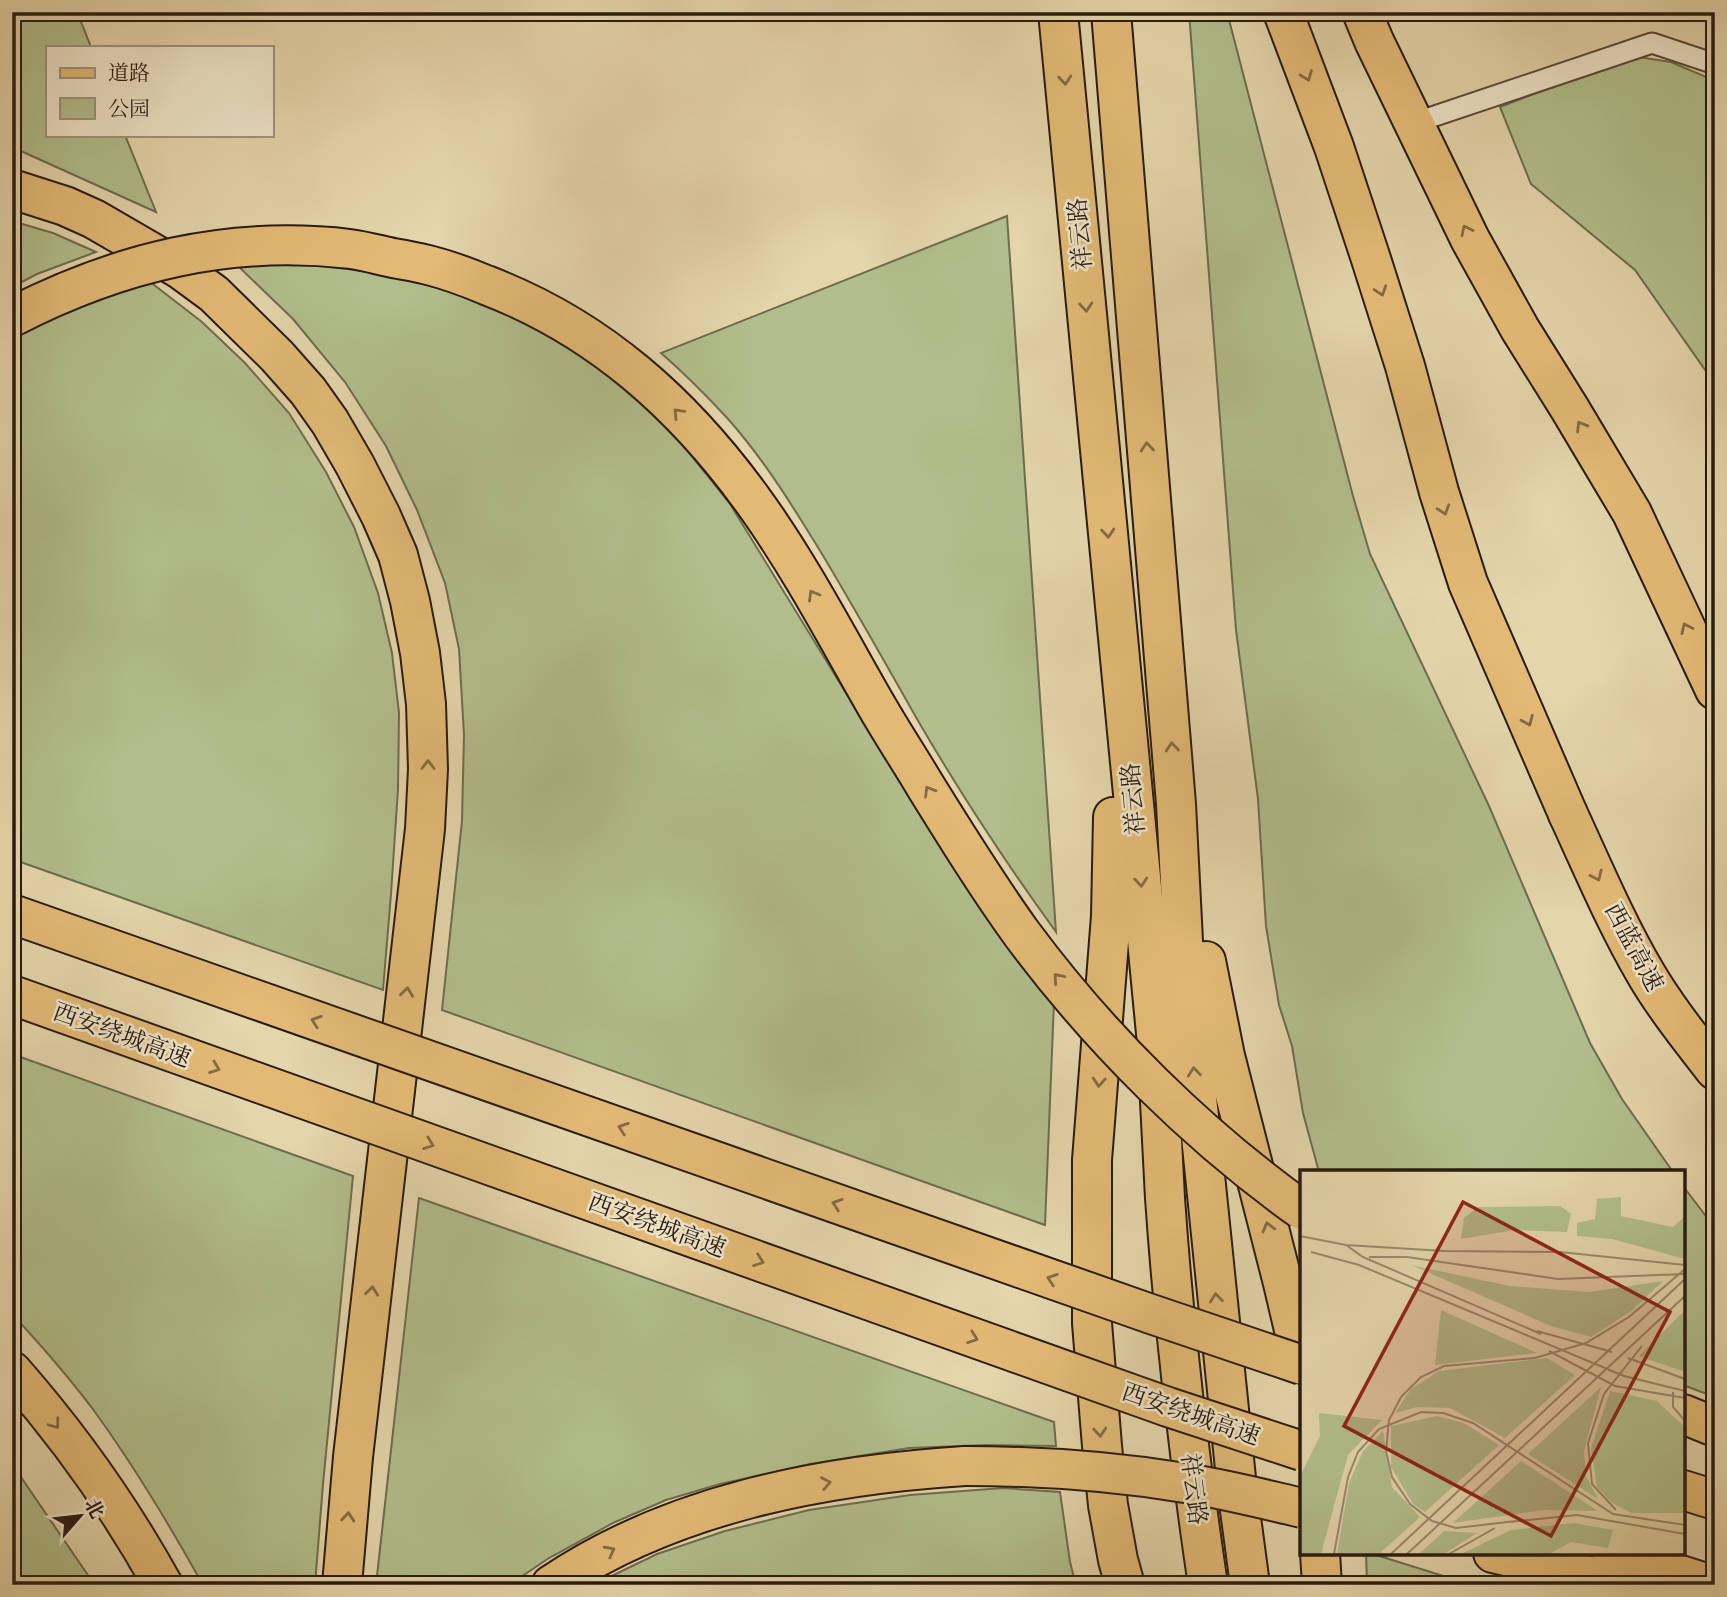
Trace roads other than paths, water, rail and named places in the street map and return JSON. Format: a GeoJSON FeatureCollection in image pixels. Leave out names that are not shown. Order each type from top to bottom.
{"type":"FeatureCollection","features":[{"type":"Feature","properties":{"kind":"main road","name":"祥云路"},"geometry":{"type":"LineString","coordinates":[[1059,12],[1157,1044],[1178,1348],[1208,1585]]}},
{"type":"Feature","properties":{"kind":"main road","name":"祥云路"},"geometry":{"type":"LineString","coordinates":[[1111,12],[1176,804],[1185,980],[1235,1475],[1250,1585]]}},
{"type":"Feature","properties":{"kind":"main road","name":"西蓝高速"},"geometry":{"type":"LineString","coordinates":[[1283,12],[1334,147],[1405,366],[1439,492],[1468,583],[1568,814],[1625,937],[1674,1017],[1715,1070]]}},
{"type":"Feature","properties":{"kind":"main road"},"geometry":{"type":"LineString","coordinates":[[1362,12],[1469,239],[1520,329],[1632,513],[1715,690]]}},
{"type":"Feature","properties":{"kind":"main road"},"geometry":{"type":"LineString","coordinates":[[12,189],[65,206],[94,219],[180,269],[214,294],[277,356],[308,391],[355,465],[398,555],[410,601],[426,704],[428,769],[425,829],[353,1457],[342,1585]]}},
{"type":"Feature","properties":{"kind":"main road"},"geometry":{"type":"LineString","coordinates":[[12,317],[106,276],[178,256],[239,247],[313,246],[354,249],[456,274],[537,307],[612,352],[680,414],[721,460],[754,503],[794,563],[880,711],[964,847],[1051,971],[1165,1095],[1233,1158],[1300,1208]]}},
{"type":"Feature","properties":{"kind":"main road"},"geometry":{"type":"LineString","coordinates":[[1116,623],[1113,880],[1092,1160],[1092,1323],[1108,1505],[1125,1585]]}},
{"type":"Feature","properties":{"kind":"main road"},"geometry":{"type":"LineString","coordinates":[[1176,804],[1225,1056],[1300,1356]]}},
{"type":"Feature","properties":{"kind":"main road"},"geometry":{"type":"LineString","coordinates":[[12,914],[1300,1364]]}},
{"type":"Feature","properties":{"kind":"main road","name":"西安绕城高速"},"geometry":{"type":"LineString","coordinates":[[12,995],[1168,1407],[1300,1450]]}},
{"type":"Feature","properties":{"kind":"main road"},"geometry":{"type":"LineString","coordinates":[[12,1371],[86,1466],[123,1519],[163,1585]]}},
{"type":"Feature","properties":{"kind":"main road"},"geometry":{"type":"LineString","coordinates":[[1685,1416],[1715,1427]]}},
{"type":"Feature","properties":{"kind":"main road"},"geometry":{"type":"LineString","coordinates":[[551,1585],[571,1571],[622,1544],[720,1507],[771,1493],[903,1470],[965,1466],[1087,1470],[1227,1491],[1300,1508]]}},
{"type":"Feature","properties":{"kind":"main road"},"geometry":{"type":"LineString","coordinates":[[1685,1491],[1715,1500]]}},
{"type":"Feature","properties":{"kind":"main road"},"geometry":{"type":"LineString","coordinates":[[1320,1555],[1322,1585]]}},
{"type":"Feature","properties":{"kind":"main road"},"geometry":{"type":"LineString","coordinates":[[1501,1555],[1628,1585]]}},
{"type":"Feature","properties":{"kind":"main road"},"geometry":{"type":"LineString","coordinates":[[1618,1555],[1712,1585]]}},
{"type":"Feature","properties":{"kind":"lane"},"geometry":{"type":"LineString","coordinates":[[1413,123],[1652,43],[1715,64]]}}]}
